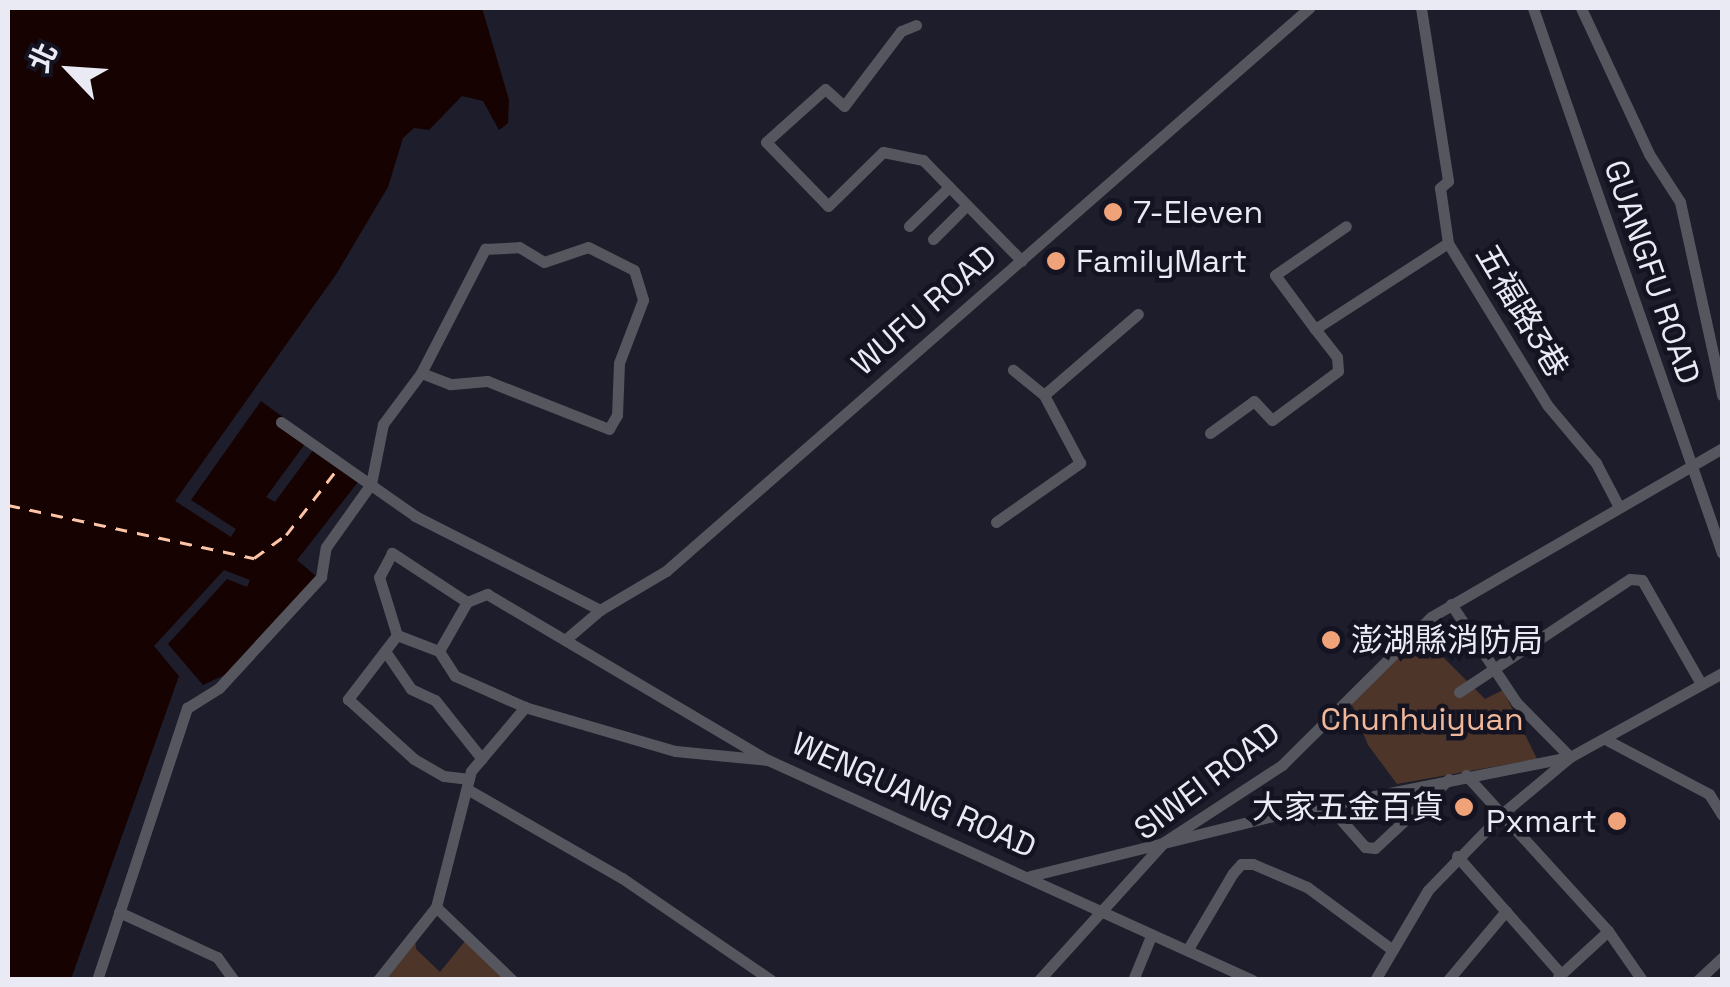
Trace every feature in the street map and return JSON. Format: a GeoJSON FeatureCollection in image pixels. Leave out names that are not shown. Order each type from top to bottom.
{"type":"FeatureCollection","features":[{"type":"Feature","properties":{"kind":"street","name":"WUFU ROAD"},"geometry":{"type":"LineString","coordinates":[[566,640],[600,610],[666,571],[1309,8]]}},
{"type":"Feature","properties":{"kind":"street","name":"五福路3巷"},"geometry":{"type":"LineString","coordinates":[[1421,8],[1448,181],[1440,188],[1448,243],[1548,406],[1596,463],[1619,506]]}},
{"type":"Feature","properties":{"kind":"street","name":"GUANGFU ROAD"},"geometry":{"type":"LineString","coordinates":[[1532,8],[1688,466],[1722,552]]}},
{"type":"Feature","properties":{"kind":"street"},"geometry":{"type":"LineString","coordinates":[[1581,8],[1640,137],[1680,202],[1722,394]]}},
{"type":"Feature","properties":{"kind":"street"},"geometry":{"type":"LineString","coordinates":[[916,24],[902,32],[844,106],[825,88],[766,142],[828,206],[883,152],[922,160],[1022,260]]}},
{"type":"Feature","properties":{"kind":"street"},"geometry":{"type":"LineString","coordinates":[[909,226],[949,187]]}},
{"type":"Feature","properties":{"kind":"street"},"geometry":{"type":"LineString","coordinates":[[933,239],[967,205]]}},
{"type":"Feature","properties":{"kind":"street"},"geometry":{"type":"LineString","coordinates":[[1210,432],[1254,401],[1272,420],[1338,371],[1337,357],[1275,274],[1346,226]]}},
{"type":"Feature","properties":{"kind":"street"},"geometry":{"type":"LineString","coordinates":[[1315,330],[1448,243]]}},
{"type":"Feature","properties":{"kind":"street"},"geometry":{"type":"LineString","coordinates":[[97,980],[186,708],[219,688],[320,577],[326,547],[371,484],[382,424],[421,373],[490,244],[519,247],[544,262],[588,248],[634,270],[643,300],[620,362],[617,415],[609,429],[487,381],[450,384],[421,373]]}},
{"type":"Feature","properties":{"kind":"street"},"geometry":{"type":"LineString","coordinates":[[1044,395],[1138,314]]}},
{"type":"Feature","properties":{"kind":"street"},"geometry":{"type":"LineString","coordinates":[[996,522],[1080,463],[1044,395],[1013,370]]}},
{"type":"Feature","properties":{"kind":"street"},"geometry":{"type":"LineString","coordinates":[[281,422],[474,549],[532,570],[600,610]]}},
{"type":"Feature","properties":{"kind":"street","name":"SIWEI ROAD"},"geometry":{"type":"LineString","coordinates":[[1039,980],[1096,910],[1164,842],[1282,764],[1451,604],[1722,448]]}},
{"type":"Feature","properties":{"kind":"street"},"geometry":{"type":"LineString","coordinates":[[397,635],[379,578],[392,553],[467,602],[440,651]]}},
{"type":"Feature","properties":{"kind":"street"},"geometry":{"type":"LineString","coordinates":[[1459,692],[1491,667],[1630,579],[1642,580],[1700,684]]}},
{"type":"Feature","properties":{"kind":"street","name":"WENGUANG ROAD"},"geometry":{"type":"LineString","coordinates":[[467,602],[487,594],[768,760],[1252,980]]}},
{"type":"Feature","properties":{"kind":"street"},"geometry":{"type":"LineString","coordinates":[[1451,604],[1491,667],[1570,758]]}},
{"type":"Feature","properties":{"kind":"street"},"geometry":{"type":"LineString","coordinates":[[397,635],[348,698],[414,759],[468,784],[622,878],[771,980]]}},
{"type":"Feature","properties":{"kind":"street"},"geometry":{"type":"LineString","coordinates":[[397,635],[440,651],[455,676],[525,707],[674,751],[768,760]]}},
{"type":"Feature","properties":{"kind":"street"},"geometry":{"type":"LineString","coordinates":[[385,651],[412,689],[435,700],[482,759]]}},
{"type":"Feature","properties":{"kind":"street"},"geometry":{"type":"LineString","coordinates":[[1375,980],[1390,948],[1457,856],[1503,813],[1570,758],[1722,673]]}},
{"type":"Feature","properties":{"kind":"street"},"geometry":{"type":"LineString","coordinates":[[378,980],[436,907],[468,784],[482,759],[525,707]]}},
{"type":"Feature","properties":{"kind":"street"},"geometry":{"type":"LineString","coordinates":[[1605,740],[1709,794],[1722,815]]}},
{"type":"Feature","properties":{"kind":"street"},"geometry":{"type":"LineString","coordinates":[[1030,876],[1328,805],[1570,758]]}},
{"type":"Feature","properties":{"kind":"street"},"geometry":{"type":"LineString","coordinates":[[1466,776],[1608,931],[1642,980]]}},
{"type":"Feature","properties":{"kind":"street"},"geometry":{"type":"LineString","coordinates":[[1328,805],[1365,847],[1376,848],[1449,779]]}},
{"type":"Feature","properties":{"kind":"street"},"geometry":{"type":"LineString","coordinates":[[1457,856],[1558,977],[1608,931]]}},
{"type":"Feature","properties":{"kind":"street"},"geometry":{"type":"LineString","coordinates":[[1188,949],[1241,864],[1307,886],[1390,948]]}},
{"type":"Feature","properties":{"kind":"street"},"geometry":{"type":"LineString","coordinates":[[436,907],[512,980]]}},
{"type":"Feature","properties":{"kind":"street"},"geometry":{"type":"LineString","coordinates":[[1448,980],[1506,911]]}},
{"type":"Feature","properties":{"kind":"street"},"geometry":{"type":"LineString","coordinates":[[119,912],[218,957],[234,980]]}},
{"type":"Feature","properties":{"kind":"street"},"geometry":{"type":"LineString","coordinates":[[1133,980],[1151,936]]}},
{"type":"Feature","properties":{"kind":"street"},"geometry":{"type":"LineString","coordinates":[[1698,980],[1722,958]]}},
{"type":"Feature","properties":{"kind":"green space","name":"Chunhuiyuan"},"geometry":{"type":"Polygon","coordinates":[[[1419,633],[1485,699],[1503,690],[1537,759],[1397,784],[1368,745],[1350,700],[1419,633]]]}},
{"type":"Feature","properties":{"kind":"green space"},"geometry":{"type":"Polygon","coordinates":[[[415,934],[416,949],[440,972],[470,935],[519,979],[381,980],[415,934]]]}},
{"type":"Feature","properties":{"kind":"shaded area"},"geometry":{"type":"Polygon","coordinates":[[[8,8],[482,8],[509,100],[508,123],[499,130],[483,101],[462,96],[429,130],[414,128],[403,138],[388,187],[337,273],[175,501],[231,537],[236,529],[191,500],[261,401],[310,437],[266,497],[275,502],[314,449],[358,482],[297,560],[317,577],[231,672],[203,685],[168,644],[227,579],[247,587],[250,580],[224,570],[154,646],[179,676],[71,979],[8,979],[8,8]]]}},
{"type":"Feature","properties":{"kind":"ferry route"},"geometry":{"type":"LineString","coordinates":[[8,505],[254,558],[286,535],[338,468]]}},
{"type":"Feature","properties":{"kind":"place","name":"7-Eleven"},"geometry":{"type":"Point","coordinates":[1113,212]}},
{"type":"Feature","properties":{"kind":"place","name":"FamilyMart"},"geometry":{"type":"Point","coordinates":[1056,261]}},
{"type":"Feature","properties":{"kind":"place","name":"澎湖縣消防局"},"geometry":{"type":"Point","coordinates":[1331,640]}},
{"type":"Feature","properties":{"kind":"place","name":"大家五金百貨"},"geometry":{"type":"Point","coordinates":[1464,807]}},
{"type":"Feature","properties":{"kind":"place","name":"Pxmart"},"geometry":{"type":"Point","coordinates":[1617,821]}}]}
